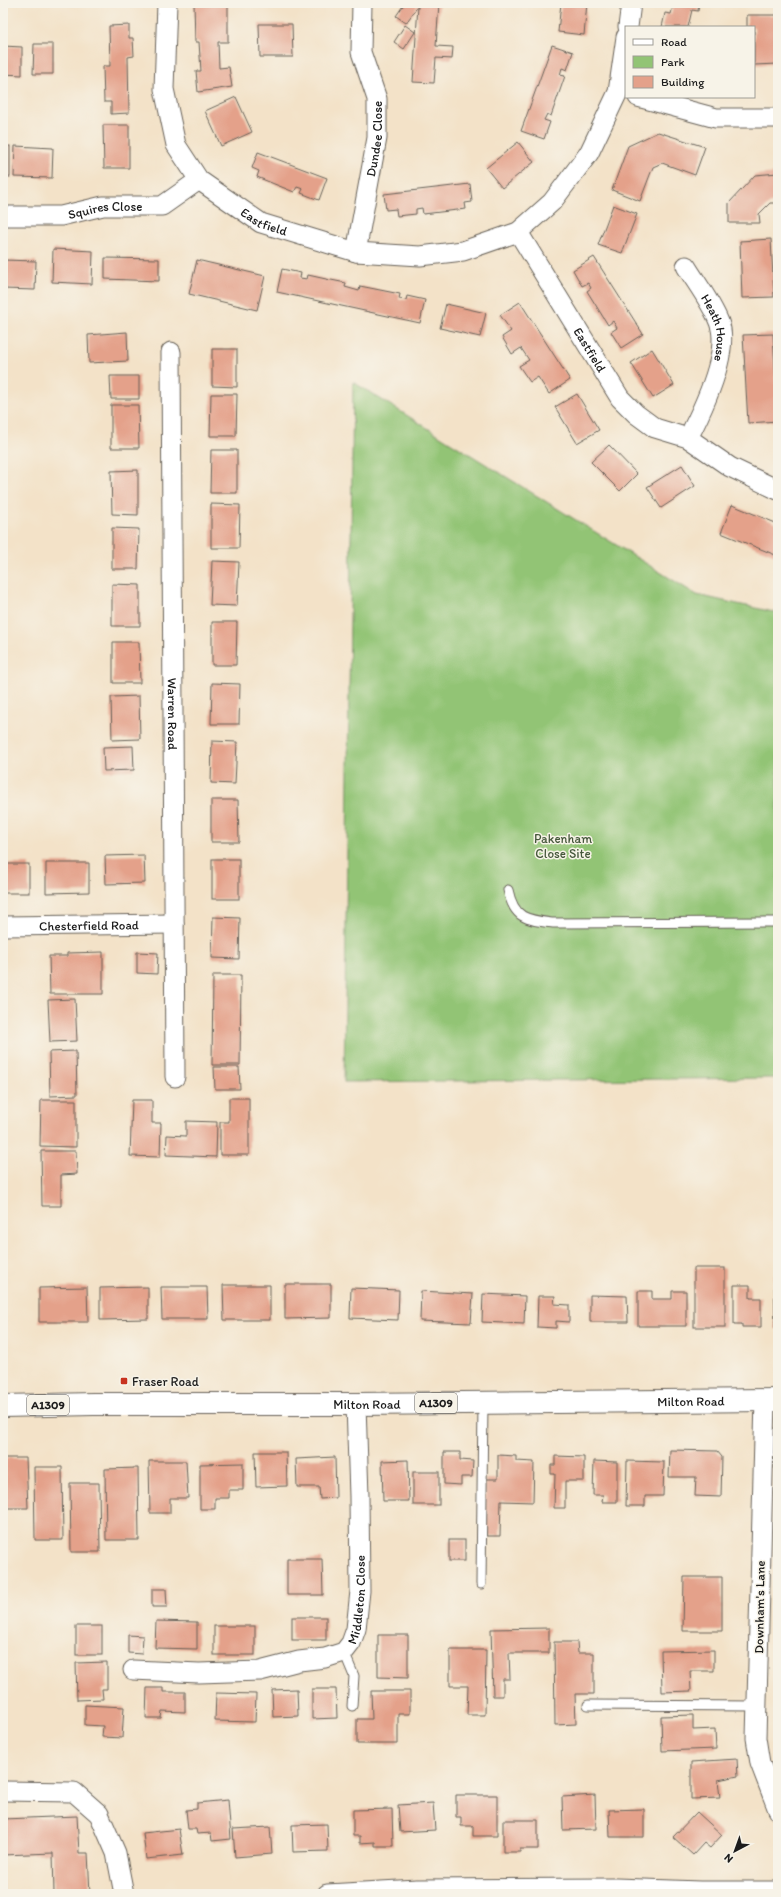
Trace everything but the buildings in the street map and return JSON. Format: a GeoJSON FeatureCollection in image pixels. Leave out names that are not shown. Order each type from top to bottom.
{"type":"FeatureCollection","features":[{"type":"Feature","properties":{"kind":"main road","name":"Milton Road"},"geometry":{"type":"LineString","coordinates":[[3,1406],[93,1404],[356,1404],[771,1400]]}},
{"type":"Feature","properties":{"kind":"street","name":"Eastfield"},"geometry":{"type":"LineString","coordinates":[[167,3],[164,89],[176,145],[199,180],[261,223],[356,252],[420,256],[463,251],[518,232],[552,202],[589,153],[622,93],[625,51]]}},
{"type":"Feature","properties":{"kind":"street","name":"Dundee Close"},"geometry":{"type":"LineString","coordinates":[[356,252],[377,138],[377,99],[361,52],[362,3]]}},
{"type":"Feature","properties":{"kind":"street"},"geometry":{"type":"LineString","coordinates":[[628,26],[631,3]]}},
{"type":"Feature","properties":{"kind":"street"},"geometry":{"type":"LineString","coordinates":[[642,98],[716,118],[776,118]]}},
{"type":"Feature","properties":{"kind":"street","name":"Squires Close"},"geometry":{"type":"LineString","coordinates":[[3,216],[61,216],[103,206],[162,206],[199,180]]}},
{"type":"Feature","properties":{"kind":"street","name":"Eastfield"},"geometry":{"type":"LineString","coordinates":[[518,232],[620,398],[636,414],[655,428],[688,438],[730,467],[778,490]]}},
{"type":"Feature","properties":{"kind":"street","name":"Heath House"},"geometry":{"type":"LineString","coordinates":[[686,266],[720,323],[722,348],[704,405],[688,438]]}},
{"type":"Feature","properties":{"kind":"street","name":"Warren Road"},"geometry":{"type":"LineString","coordinates":[[171,352],[175,1077]]}},
{"type":"Feature","properties":{"kind":"street","name":"Chesterfield Road"},"geometry":{"type":"LineString","coordinates":[[3,926],[174,924]]}},
{"type":"Feature","properties":{"kind":"street","name":"Downham's Lane"},"geometry":{"type":"LineString","coordinates":[[771,1400],[756,1738],[760,1763],[778,1810]]}},
{"type":"Feature","properties":{"kind":"street","name":"Middleton Close"},"geometry":{"type":"LineString","coordinates":[[133,1670],[199,1673],[260,1671],[299,1661],[325,1658],[344,1652],[351,1643],[356,1629],[360,1591],[356,1404]]}},
{"type":"Feature","properties":{"kind":"street"},"geometry":{"type":"LineString","coordinates":[[3,1791],[74,1792],[99,1814],[116,1853],[124,1894]]}},
{"type":"Feature","properties":{"kind":"street"},"geometry":{"type":"LineString","coordinates":[[327,1894],[417,1889],[616,1888],[701,1892],[778,1891]]}},
{"type":"Feature","properties":{"kind":"lane"},"geometry":{"type":"LineString","coordinates":[[508,890],[513,908],[520,915],[531,920],[546,922],[778,922]]}},
{"type":"Feature","properties":{"kind":"lane"},"geometry":{"type":"LineString","coordinates":[[481,1584],[483,1402]]}},
{"type":"Feature","properties":{"kind":"lane"},"geometry":{"type":"LineString","coordinates":[[344,1652],[354,1676],[352,1706]]}},
{"type":"Feature","properties":{"kind":"lane"},"geometry":{"type":"LineString","coordinates":[[588,1706],[757,1706]]}},
{"type":"Feature","properties":{"kind":"green space","name":"Pakenham Close Site"},"geometry":{"type":"Polygon","coordinates":[[[353,382],[697,595],[778,613],[778,1078],[344,1082],[353,382]]]}},
{"type":"Feature","properties":{"kind":"place","name":"Fraser Road"},"geometry":{"type":"Point","coordinates":[124,1381]}}]}
